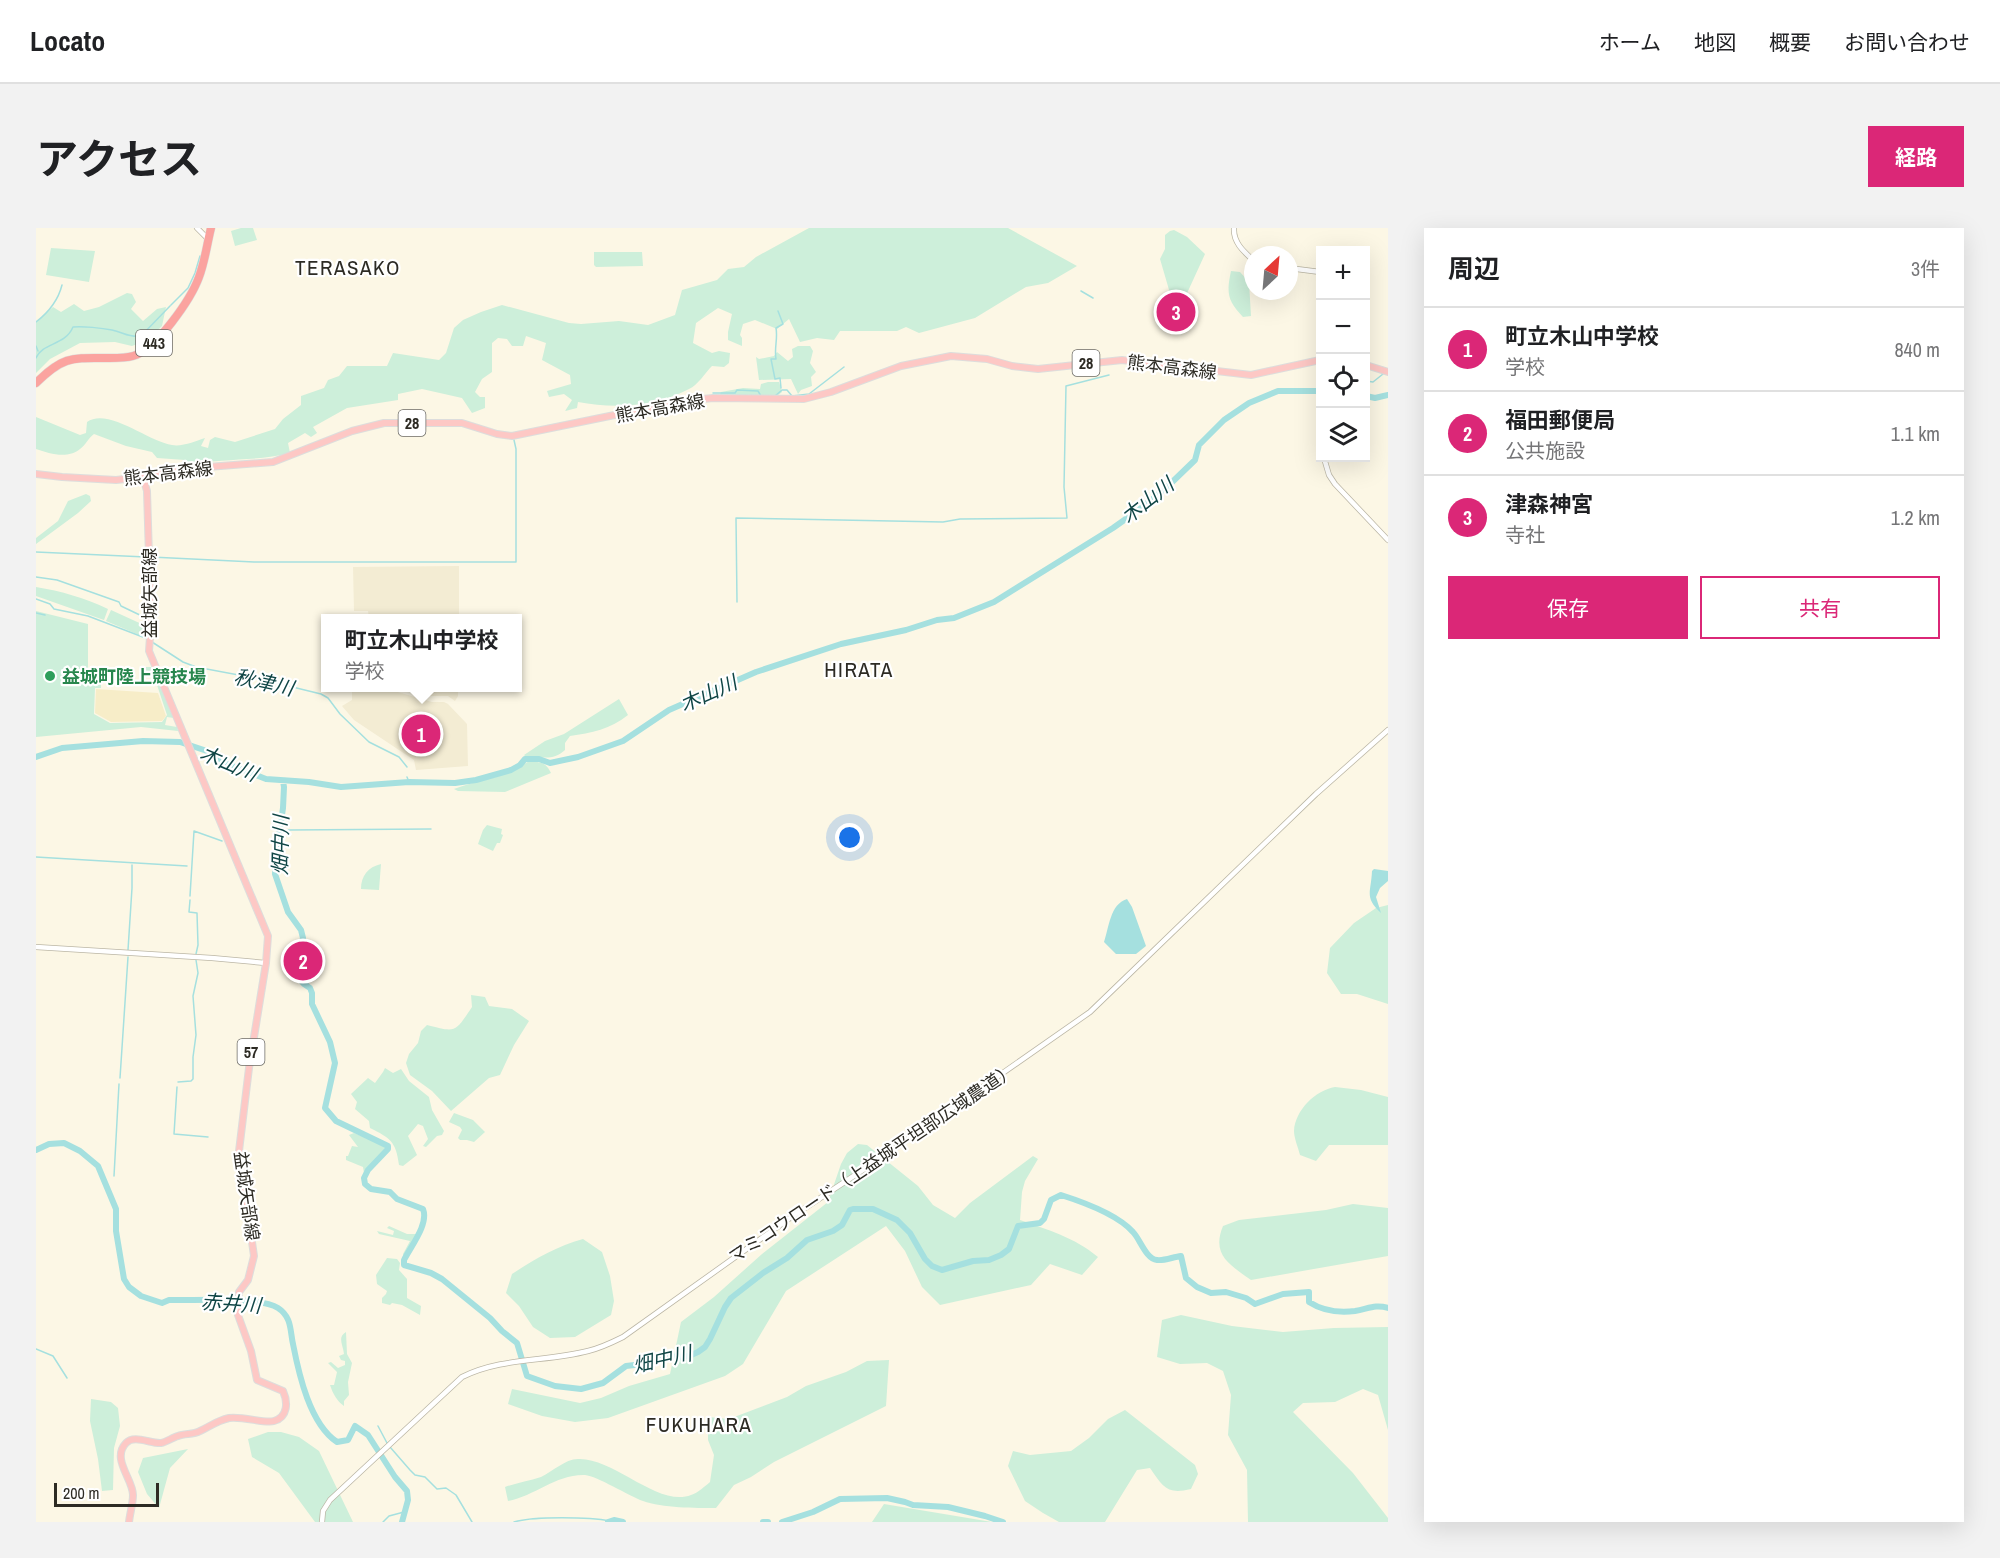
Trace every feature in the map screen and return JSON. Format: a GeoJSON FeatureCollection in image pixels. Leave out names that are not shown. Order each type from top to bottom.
{"type":"FeatureCollection","features":[{"type":"Feature","properties":{"kind":"highway","name":"443"},"geometry":{"type":"LineString","coordinates":[[36,383],[51,368],[70,359],[133,357],[146,351],[163,334],[192,292],[203,264],[209,228]]}},
{"type":"Feature","properties":{"kind":"main road","name":"熊本高森線"},"geometry":{"type":"LineString","coordinates":[[36,474],[116,480],[182,469],[273,462],[352,431],[384,423],[462,423],[497,434],[512,436],[683,401],[713,398],[804,399],[831,392],[900,366],[951,356],[987,359],[1012,366],[1038,369],[1122,360],[1251,375],[1316,361]]}},
{"type":"Feature","properties":{"kind":"main road"},"geometry":{"type":"LineString","coordinates":[[1370,366],[1388,372]]}},
{"type":"Feature","properties":{"kind":"main road","name":"益城矢部線"},"geometry":{"type":"LineString","coordinates":[[129,1522],[133,1494],[121,1460],[121,1452],[125,1444],[131,1440],[162,1443],[178,1436],[201,1431],[210,1424],[229,1418],[275,1421],[285,1413],[287,1404],[283,1391],[257,1380],[251,1351],[237,1315],[238,1298],[241,1288],[248,1280],[254,1256],[239,1150],[250,1057],[269,943],[266,927],[149,651],[151,627],[147,491],[143,477]]}},
{"type":"Feature","properties":{"kind":"street"},"geometry":{"type":"LineString","coordinates":[[197,228],[204,230],[209,228]]}},
{"type":"Feature","properties":{"kind":"street"},"geometry":{"type":"LineString","coordinates":[[197,228],[208,239]]}},
{"type":"Feature","properties":{"kind":"street"},"geometry":{"type":"LineString","coordinates":[[1234,228],[1233,234],[1244,251]]}},
{"type":"Feature","properties":{"kind":"street"},"geometry":{"type":"LineString","coordinates":[[1298,269],[1316,271]]}},
{"type":"Feature","properties":{"kind":"street"},"geometry":{"type":"LineString","coordinates":[[1325,462],[1329,475],[1335,484],[1388,540]]}},
{"type":"Feature","properties":{"kind":"street","name":"マミコウロード（上益城平坦部広域農道）"},"geometry":{"type":"LineString","coordinates":[[322,1522],[323,1511],[342,1487],[462,1377],[479,1369],[586,1352],[623,1337],[790,1218],[848,1181],[1090,1012],[1316,794],[1388,730]]}},
{"type":"Feature","properties":{"kind":"street"},"geometry":{"type":"LineString","coordinates":[[36,946],[266,963]]}},
{"type":"Feature","properties":{"kind":"shaded area"},"geometry":{"type":"Polygon","coordinates":[[[459,566],[459,614],[368,614],[368,611],[354,611],[353,567],[459,566]]]}},
{"type":"Feature","properties":{"kind":"shaded area"},"geometry":{"type":"Polygon","coordinates":[[[352,692],[398,692],[448,704],[467,724],[468,766],[416,770],[414,760],[354,720],[342,706],[352,700],[352,692]]]}},
{"type":"Feature","properties":{"kind":"shaded area"},"geometry":{"type":"Polygon","coordinates":[[[416,692],[458,692],[455,701],[448,696],[431,696],[416,692]]]}},
{"type":"Feature","properties":{"kind":"green space"},"geometry":{"type":"Polygon","coordinates":[[[253,228],[257,240],[235,246],[231,231],[253,228]]]}},
{"type":"Feature","properties":{"kind":"green space"},"geometry":{"type":"Polygon","coordinates":[[[809,228],[1008,228],[1077,266],[1048,283],[1026,287],[975,318],[919,333],[906,327],[897,331],[840,331],[834,340],[817,338],[800,342],[789,319],[777,329],[755,320],[743,324],[740,335],[742,346],[728,340],[732,314],[718,308],[696,323],[693,343],[712,353],[719,351],[730,353],[729,363],[724,367],[712,366],[689,389],[649,403],[620,406],[578,402],[577,408],[565,411],[572,400],[564,394],[549,397],[547,391],[571,384],[570,375],[542,360],[546,343],[526,336],[523,346],[512,346],[507,339],[498,338],[492,343],[492,372],[482,379],[475,392],[480,397],[485,397],[485,408],[472,413],[462,398],[422,389],[398,394],[398,400],[347,408],[313,427],[317,433],[311,437],[305,433],[288,443],[290,453],[188,466],[185,460],[157,458],[152,452],[126,446],[94,434],[82,447],[70,454],[53,454],[36,449],[36,417],[80,435],[86,433],[87,422],[106,419],[172,445],[205,438],[201,446],[208,448],[210,440],[215,437],[235,442],[275,429],[283,419],[301,405],[301,396],[324,388],[328,380],[339,376],[347,366],[387,366],[393,353],[439,360],[446,353],[454,328],[463,320],[502,305],[569,323],[619,321],[648,325],[675,315],[682,290],[717,280],[728,269],[744,267],[756,257],[809,228]]]}},
{"type":"Feature","properties":{"kind":"green space"},"geometry":{"type":"Polygon","coordinates":[[[1174,230],[1187,237],[1205,254],[1183,302],[1172,300],[1160,259],[1165,249],[1165,235],[1174,230]]]}},
{"type":"Feature","properties":{"kind":"green space"},"geometry":{"type":"Polygon","coordinates":[[[51,248],[95,251],[89,282],[46,275],[51,248]]]}},
{"type":"Feature","properties":{"kind":"green space"},"geometry":{"type":"Polygon","coordinates":[[[594,252],[642,252],[643,266],[596,267],[594,252]]]}},
{"type":"Feature","properties":{"kind":"green space"},"geometry":{"type":"Polygon","coordinates":[[[1231,271],[1240,272],[1244,276],[1244,300],[1250,300],[1251,316],[1243,317],[1234,306],[1229,286],[1231,271]]]}},
{"type":"Feature","properties":{"kind":"green space"},"geometry":{"type":"Polygon","coordinates":[[[127,293],[132,294],[136,302],[131,309],[143,321],[157,309],[166,307],[162,326],[148,340],[132,346],[115,342],[80,343],[50,359],[36,373],[36,322],[53,307],[61,312],[74,304],[84,311],[99,307],[127,293]]]}},
{"type":"Feature","properties":{"kind":"green space"},"geometry":{"type":"Polygon","coordinates":[[[798,346],[810,346],[813,351],[810,363],[816,372],[811,377],[812,386],[801,390],[798,394],[791,379],[759,380],[756,357],[759,359],[774,356],[777,352],[788,361],[793,357],[792,349],[798,346]]]}},
{"type":"Feature","properties":{"kind":"green space"},"geometry":{"type":"Polygon","coordinates":[[[779,382],[782,392],[777,396],[720,395],[721,392],[743,388],[760,389],[761,384],[779,382]]]}},
{"type":"Feature","properties":{"kind":"green space"},"geometry":{"type":"Polygon","coordinates":[[[86,494],[90,496],[91,501],[36,544],[36,538],[58,521],[68,501],[86,494]]]}},
{"type":"Feature","properties":{"kind":"green space"},"geometry":{"type":"Polygon","coordinates":[[[36,587],[73,595],[108,609],[104,620],[36,596],[36,587]]]}},
{"type":"Feature","properties":{"kind":"green space"},"geometry":{"type":"Polygon","coordinates":[[[111,610],[146,626],[144,637],[106,621],[111,610]]]}},
{"type":"Feature","properties":{"kind":"green space"},"geometry":{"type":"Polygon","coordinates":[[[36,611],[88,624],[88,671],[94,674],[94,682],[101,684],[101,688],[95,688],[94,714],[110,723],[162,722],[167,715],[153,673],[144,671],[142,667],[151,667],[174,718],[167,717],[165,725],[177,727],[178,731],[141,727],[36,737],[36,611]]]}},
{"type":"Feature","properties":{"kind":"green space"},"geometry":{"type":"Polygon","coordinates":[[[619,699],[628,715],[615,724],[600,730],[570,736],[565,743],[565,750],[556,756],[546,758],[524,755],[545,741],[564,734],[619,699]]]}},
{"type":"Feature","properties":{"kind":"green space"},"geometry":{"type":"Polygon","coordinates":[[[529,761],[542,763],[551,773],[505,792],[454,789],[510,772],[529,761]]]}},
{"type":"Feature","properties":{"kind":"green space"},"geometry":{"type":"Polygon","coordinates":[[[487,825],[502,829],[501,834],[503,835],[500,843],[497,843],[493,851],[478,844],[487,825]]]}},
{"type":"Feature","properties":{"kind":"green space"},"geometry":{"type":"Polygon","coordinates":[[[381,864],[379,890],[361,889],[366,873],[372,867],[381,864]]]}},
{"type":"Feature","properties":{"kind":"green space"},"geometry":{"type":"Polygon","coordinates":[[[1388,905],[1388,1004],[1357,994],[1341,994],[1327,973],[1330,948],[1354,923],[1376,908],[1388,905]]]}},
{"type":"Feature","properties":{"kind":"green space"},"geometry":{"type":"Polygon","coordinates":[[[471,995],[485,997],[489,1006],[512,1009],[529,1021],[514,1045],[500,1075],[489,1078],[451,1111],[432,1091],[410,1075],[406,1063],[409,1054],[418,1043],[421,1031],[427,1025],[444,1029],[458,1026],[472,1007],[471,995]]]}},
{"type":"Feature","properties":{"kind":"green space"},"geometry":{"type":"Polygon","coordinates":[[[385,1068],[393,1073],[401,1069],[409,1081],[429,1097],[432,1110],[444,1131],[426,1147],[423,1146],[428,1139],[423,1126],[418,1124],[408,1136],[417,1155],[403,1166],[399,1165],[396,1150],[391,1141],[370,1128],[369,1121],[355,1109],[357,1102],[351,1094],[368,1078],[375,1083],[385,1068]]]}},
{"type":"Feature","properties":{"kind":"green space"},"geometry":{"type":"Polygon","coordinates":[[[1335,1087],[1361,1090],[1388,1097],[1388,1145],[1329,1145],[1316,1161],[1300,1155],[1294,1131],[1298,1116],[1314,1097],[1335,1087]]]}},
{"type":"Feature","properties":{"kind":"green space"},"geometry":{"type":"Polygon","coordinates":[[[454,1113],[473,1120],[485,1132],[474,1142],[460,1140],[458,1138],[462,1130],[449,1122],[454,1113]]]}},
{"type":"Feature","properties":{"kind":"green space"},"geometry":{"type":"Polygon","coordinates":[[[354,1133],[387,1146],[387,1149],[364,1173],[363,1167],[346,1160],[352,1146],[358,1147],[349,1135],[354,1133]]]}},
{"type":"Feature","properties":{"kind":"green space"},"geometry":{"type":"Polygon","coordinates":[[[858,1144],[867,1145],[918,1186],[933,1205],[955,1218],[970,1203],[1033,1156],[1038,1159],[1025,1181],[1020,1220],[1070,1239],[1098,1257],[1082,1275],[1050,1264],[1031,1285],[940,1305],[922,1287],[905,1251],[886,1226],[786,1291],[743,1364],[725,1376],[608,1418],[575,1422],[542,1416],[508,1404],[512,1389],[580,1403],[670,1374],[681,1322],[828,1202],[841,1164],[847,1153],[858,1144]]]}},
{"type":"Feature","properties":{"kind":"green space"},"geometry":{"type":"Polygon","coordinates":[[[1353,1204],[1388,1208],[1388,1256],[1251,1280],[1230,1264],[1221,1252],[1219,1245],[1223,1226],[1239,1220],[1326,1210],[1353,1204]]]}},
{"type":"Feature","properties":{"kind":"green space"},"geometry":{"type":"Polygon","coordinates":[[[389,1226],[407,1234],[417,1234],[404,1258],[403,1254],[410,1241],[379,1234],[377,1231],[393,1235],[394,1231],[387,1228],[389,1226]]]}},
{"type":"Feature","properties":{"kind":"green space"},"geometry":{"type":"Polygon","coordinates":[[[583,1239],[602,1252],[610,1276],[614,1301],[611,1315],[575,1337],[550,1338],[533,1327],[519,1306],[506,1293],[512,1274],[564,1245],[583,1239]]]}},
{"type":"Feature","properties":{"kind":"green space"},"geometry":{"type":"Polygon","coordinates":[[[387,1258],[397,1259],[400,1263],[399,1270],[407,1279],[407,1298],[421,1306],[420,1315],[402,1305],[382,1303],[382,1298],[387,1291],[377,1284],[376,1275],[387,1258]]]}},
{"type":"Feature","properties":{"kind":"green space"},"geometry":{"type":"Polygon","coordinates":[[[1181,1315],[1232,1326],[1283,1332],[1388,1327],[1388,1430],[1378,1395],[1363,1389],[1335,1402],[1303,1403],[1293,1412],[1353,1473],[1388,1518],[1388,1522],[1248,1522],[1247,1470],[1228,1435],[1231,1395],[1223,1371],[1207,1363],[1180,1364],[1157,1357],[1162,1320],[1181,1315]]]}},
{"type":"Feature","properties":{"kind":"green space"},"geometry":{"type":"Polygon","coordinates":[[[346,1332],[347,1354],[352,1363],[348,1382],[349,1395],[344,1401],[344,1406],[337,1400],[331,1388],[330,1385],[334,1385],[337,1372],[328,1363],[331,1362],[338,1368],[345,1365],[345,1361],[339,1356],[344,1354],[341,1339],[346,1332]]]}},
{"type":"Feature","properties":{"kind":"green space"},"geometry":{"type":"Polygon","coordinates":[[[889,1360],[886,1406],[774,1462],[734,1485],[716,1508],[679,1507],[651,1503],[585,1475],[555,1481],[527,1495],[508,1501],[505,1487],[541,1477],[563,1463],[578,1459],[606,1466],[665,1495],[678,1497],[694,1494],[710,1482],[714,1455],[708,1440],[708,1417],[729,1419],[787,1397],[806,1386],[846,1372],[867,1361],[889,1360]]]}},
{"type":"Feature","properties":{"kind":"green space"},"geometry":{"type":"Polygon","coordinates":[[[91,1399],[111,1402],[118,1408],[120,1426],[114,1448],[113,1490],[102,1491],[90,1421],[91,1399]]]}},
{"type":"Feature","properties":{"kind":"green space"},"geometry":{"type":"Polygon","coordinates":[[[1125,1410],[1195,1465],[1198,1474],[1191,1489],[1171,1490],[1162,1485],[1150,1468],[1137,1470],[1105,1522],[1059,1522],[1025,1501],[1008,1466],[1013,1451],[1030,1455],[1071,1451],[1089,1438],[1108,1419],[1125,1410]]]}},
{"type":"Feature","properties":{"kind":"green space"},"geometry":{"type":"Polygon","coordinates":[[[268,1432],[281,1432],[299,1437],[319,1451],[353,1522],[315,1522],[279,1473],[252,1457],[248,1439],[268,1432]]]}},
{"type":"Feature","properties":{"kind":"green space"},"geometry":{"type":"Polygon","coordinates":[[[188,1449],[170,1468],[159,1508],[147,1494],[138,1472],[143,1458],[188,1449]]]}},
{"type":"Feature","properties":{"kind":"green space"},"geometry":{"type":"Polygon","coordinates":[[[884,1504],[992,1522],[872,1522],[884,1504]]]}},
{"type":"Feature","properties":{"kind":"sand"},"geometry":{"type":"Polygon","coordinates":[[[96,689],[158,693],[166,716],[162,721],[111,722],[95,713],[96,689]]]}},
{"type":"Feature","properties":{"kind":"water"},"geometry":{"type":"Polygon","coordinates":[[[1374,869],[1388,871],[1388,881],[1380,888],[1376,897],[1381,913],[1370,898],[1374,869]]]}},
{"type":"Feature","properties":{"kind":"water"},"geometry":{"type":"Polygon","coordinates":[[[1127,899],[1146,946],[1136,954],[1116,954],[1104,942],[1114,911],[1121,902],[1127,899]]]}},
{"type":"Feature","properties":{"kind":"waterway"},"geometry":{"type":"LineString","coordinates":[[171,305],[188,288],[200,256]]}},
{"type":"Feature","properties":{"kind":"waterway"},"geometry":{"type":"LineString","coordinates":[[36,322],[52,306],[62,285]]}},
{"type":"Feature","properties":{"kind":"waterway"},"geometry":{"type":"LineString","coordinates":[[1081,291],[1093,298]]}},
{"type":"Feature","properties":{"kind":"waterway"},"geometry":{"type":"LineString","coordinates":[[36,358],[44,349],[65,338],[73,327],[103,329],[129,336],[141,336],[170,306]]}},
{"type":"Feature","properties":{"kind":"waterway"},"geometry":{"type":"LineString","coordinates":[[778,311],[783,324],[776,328],[776,359],[771,359],[775,379],[780,378],[781,388]]}},
{"type":"Feature","properties":{"kind":"waterway"},"geometry":{"type":"LineString","coordinates":[[36,346],[38,351]]}},
{"type":"Feature","properties":{"kind":"waterway"},"geometry":{"type":"LineString","coordinates":[[713,393],[735,393],[737,390],[758,391],[761,396],[775,396],[782,390],[787,390],[792,396],[809,394],[844,367]]}},
{"type":"Feature","properties":{"kind":"waterway"},"geometry":{"type":"LineString","coordinates":[[1370,382],[1373,382],[1383,374]]}},
{"type":"Feature","properties":{"kind":"waterway"},"geometry":{"type":"LineString","coordinates":[[737,602],[736,518],[943,522],[960,519],[1067,518],[1064,487],[1066,386],[1109,375]]}},
{"type":"Feature","properties":{"kind":"waterway","name":"木山川"},"geometry":{"type":"LineString","coordinates":[[36,757],[62,748],[143,741],[180,742],[207,751],[220,761],[266,779],[341,787],[409,782],[455,783],[476,780],[511,770],[525,759],[539,759],[550,763],[578,757],[623,741],[669,710],[756,672],[841,644],[906,630],[937,620],[954,618],[994,602],[1137,511],[1166,488],[1195,460],[1199,445],[1224,420],[1249,403],[1278,391],[1316,391]]}},
{"type":"Feature","properties":{"kind":"waterway","name":"木山川"},"geometry":{"type":"LineString","coordinates":[[1370,397],[1388,395]]}},
{"type":"Feature","properties":{"kind":"waterway"},"geometry":{"type":"LineString","coordinates":[[151,557],[254,562],[516,562],[516,449],[514,440]]}},
{"type":"Feature","properties":{"kind":"waterway"},"geometry":{"type":"LineString","coordinates":[[36,552],[146,557]]}},
{"type":"Feature","properties":{"kind":"waterway"},"geometry":{"type":"LineString","coordinates":[[36,577],[57,580],[119,602],[121,606],[144,617],[147,614]]}},
{"type":"Feature","properties":{"kind":"waterway","name":"秋津川"},"geometry":{"type":"LineString","coordinates":[[36,599],[50,604],[54,609],[88,616],[148,639]]}},
{"type":"Feature","properties":{"kind":"waterway"},"geometry":{"type":"LineString","coordinates":[[36,613],[45,615]]}},
{"type":"Feature","properties":{"kind":"waterway","name":"秋津川"},"geometry":{"type":"LineString","coordinates":[[152,642],[183,662],[196,667],[321,694],[328,698],[340,714],[369,742],[399,757],[407,767]]}},
{"type":"Feature","properties":{"kind":"waterway","name":"木山川"},"geometry":{"type":"LineString","coordinates":[[407,777],[409,782]]}},
{"type":"Feature","properties":{"kind":"waterway","name":"畑中川"},"geometry":{"type":"LineString","coordinates":[[283,781],[283,808],[275,874],[288,912],[301,930],[303,938],[295,974],[310,988],[312,1004],[330,1042],[335,1063],[325,1108],[336,1121],[388,1146],[388,1149],[368,1170],[364,1178],[365,1184],[371,1189],[390,1192],[397,1199],[423,1209],[424,1221],[404,1260],[404,1265],[431,1273],[442,1279],[490,1318],[517,1343],[527,1376],[555,1386],[581,1389],[603,1383],[626,1366],[669,1357],[689,1356],[698,1352],[710,1339],[731,1298],[787,1258],[807,1240],[833,1231],[842,1225],[850,1210],[853,1209],[873,1209],[897,1220],[910,1233],[925,1259],[932,1266],[942,1270],[973,1261],[989,1260],[1001,1255],[1009,1249],[1018,1226],[1040,1223],[1044,1219],[1051,1200],[1061,1195],[1089,1205],[1119,1220],[1133,1232],[1146,1253],[1153,1259],[1163,1260],[1181,1256],[1186,1278],[1197,1287],[1211,1293],[1226,1292],[1246,1298],[1255,1304],[1283,1294],[1309,1292],[1309,1302],[1331,1311],[1349,1312],[1375,1307],[1388,1308]]}},
{"type":"Feature","properties":{"kind":"waterway"},"geometry":{"type":"LineString","coordinates":[[288,830],[431,829]]}},
{"type":"Feature","properties":{"kind":"waterway"},"geometry":{"type":"LineString","coordinates":[[190,896],[194,831],[222,841]]}},
{"type":"Feature","properties":{"kind":"waterway"},"geometry":{"type":"LineString","coordinates":[[36,857],[187,866]]}},
{"type":"Feature","properties":{"kind":"waterway"},"geometry":{"type":"LineString","coordinates":[[128,950],[132,865]]}},
{"type":"Feature","properties":{"kind":"waterway"},"geometry":{"type":"LineString","coordinates":[[190,900],[189,912],[197,913],[196,954]]}},
{"type":"Feature","properties":{"kind":"waterway"},"geometry":{"type":"LineString","coordinates":[[120,1078],[128,957]]}},
{"type":"Feature","properties":{"kind":"waterway"},"geometry":{"type":"LineString","coordinates":[[178,1082],[193,1079],[196,1035],[193,996],[198,973],[196,960]]}},
{"type":"Feature","properties":{"kind":"waterway"},"geometry":{"type":"LineString","coordinates":[[114,1176],[119,1084]]}},
{"type":"Feature","properties":{"kind":"waterway"},"geometry":{"type":"LineString","coordinates":[[177,1087],[174,1134],[208,1137]]}},
{"type":"Feature","properties":{"kind":"waterway","name":"赤井川"},"geometry":{"type":"LineString","coordinates":[[36,1150],[49,1144],[64,1143],[80,1151],[98,1166],[116,1209],[116,1231],[124,1279],[129,1287],[141,1296],[162,1303],[169,1300],[256,1302],[269,1304],[283,1312],[290,1324],[302,1384],[313,1411],[328,1434],[337,1442],[348,1440],[355,1426],[368,1435],[395,1477],[407,1491],[408,1500],[402,1522]]}},
{"type":"Feature","properties":{"kind":"waterway"},"geometry":{"type":"LineString","coordinates":[[36,1349],[53,1356],[67,1378]]}},
{"type":"Feature","properties":{"kind":"waterway"},"geometry":{"type":"LineString","coordinates":[[378,1426],[387,1443]]}},
{"type":"Feature","properties":{"kind":"waterway"},"geometry":{"type":"LineString","coordinates":[[390,1447],[415,1475],[425,1477],[437,1489],[446,1488],[456,1495],[472,1522]]}},
{"type":"Feature","properties":{"kind":"waterway","name":"赤井川"},"geometry":{"type":"LineString","coordinates":[[782,1522],[813,1512],[840,1499],[887,1498],[913,1505],[948,1507],[1003,1522]]}},
{"type":"Feature","properties":{"kind":"waterway"},"geometry":{"type":"LineString","coordinates":[[383,1522],[389,1516],[404,1512]]}},
{"type":"Feature","properties":{"kind":"waterway"},"geometry":{"type":"LineString","coordinates":[[514,1522],[562,1518],[610,1521]]}},
{"type":"Feature","properties":{"kind":"waterway","name":"赤井川"},"geometry":{"type":"LineString","coordinates":[[608,1522],[614,1520],[623,1522]]}},
{"type":"Feature","properties":{"kind":"waterway","name":"赤井川"},"geometry":{"type":"LineString","coordinates":[[763,1522],[768,1522]]}},
{"type":"Feature","properties":{"kind":"place","name":"津森神宮"},"geometry":{"type":"Point","coordinates":[1176,312]}},
{"type":"Feature","properties":{"kind":"place","name":"益城町陸上競技場"},"geometry":{"type":"Point","coordinates":[50,676]}},
{"type":"Feature","properties":{"kind":"place","name":"町立木山中学校"},"geometry":{"type":"Point","coordinates":[421,734]}},
{"type":"Feature","properties":{"kind":"place","name":"福田郵便局"},"geometry":{"type":"Point","coordinates":[303,961]}},
{"type":"Feature","properties":{"kind":"district","name":"TERASAKO"},"geometry":{"type":"Point","coordinates":[348,267]}},
{"type":"Feature","properties":{"kind":"district","name":"HIRATA"},"geometry":{"type":"Point","coordinates":[859,669]}},
{"type":"Feature","properties":{"kind":"district","name":"FUKUHARA"},"geometry":{"type":"Point","coordinates":[699,1424]}}]}
